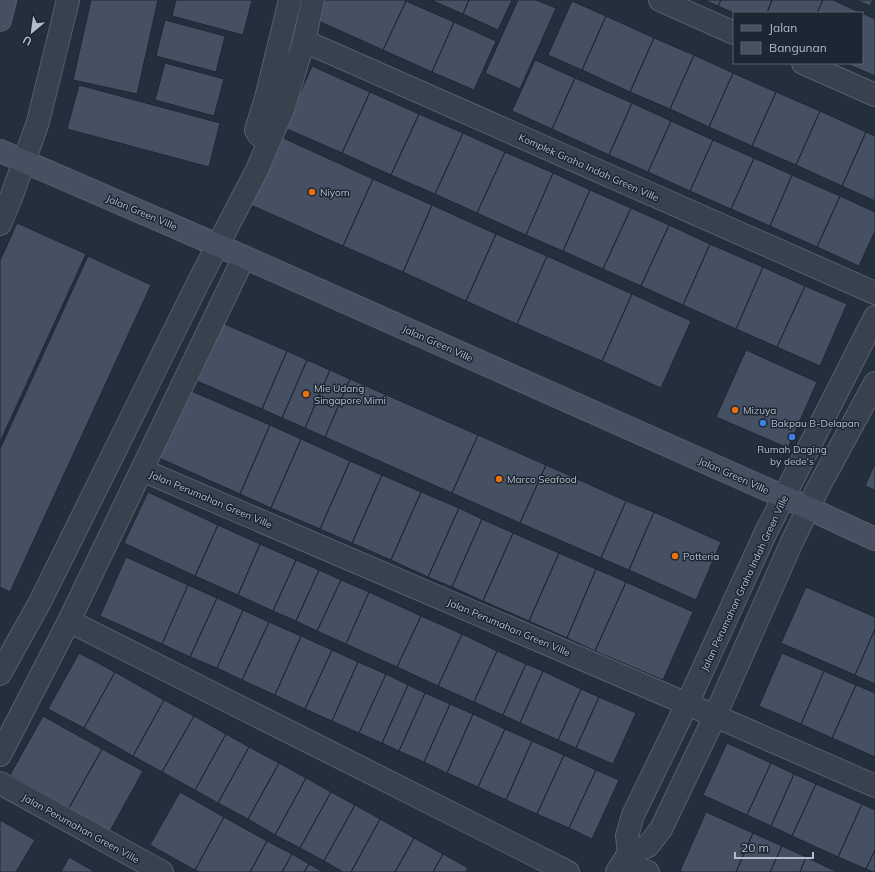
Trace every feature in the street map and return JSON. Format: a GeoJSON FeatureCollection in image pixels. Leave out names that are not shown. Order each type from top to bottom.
{"type":"FeatureCollection","features":[{"type":"Feature","properties":{"kind":"street"},"geometry":{"type":"LineString","coordinates":[[0,20],[4,0]]}},
{"type":"Feature","properties":{"kind":"street"},"geometry":{"type":"LineString","coordinates":[[0,224],[38,122],[68,0]]}},
{"type":"Feature","properties":{"kind":"street"},"geometry":{"type":"LineString","coordinates":[[268,142],[258,134],[256,130],[279,49],[290,0]]}},
{"type":"Feature","properties":{"kind":"street"},"geometry":{"type":"LineString","coordinates":[[0,674],[40,602],[217,245],[257,170],[283,109],[302,48],[313,0]]}},
{"type":"Feature","properties":{"kind":"street"},"geometry":{"type":"LineString","coordinates":[[660,0],[733,33]]}},
{"type":"Feature","properties":{"kind":"street","name":"Komplek Graha Indah Green Ville"},"geometry":{"type":"LineString","coordinates":[[279,49],[302,48],[875,293]]}},
{"type":"Feature","properties":{"kind":"street"},"geometry":{"type":"LineString","coordinates":[[805,64],[875,95]]}},
{"type":"Feature","properties":{"kind":"street","name":"Jalan Green Ville"},"geometry":{"type":"LineString","coordinates":[[0,151],[217,245],[784,497],[875,539]]}},
{"type":"Feature","properties":{"kind":"street","name":"Jalan Perumahan Green Ville"},"geometry":{"type":"LineString","coordinates":[[0,755],[69,621],[244,257]]}},
{"type":"Feature","properties":{"kind":"street","name":"Jalan Perumahan Graha Indah Green Ville"},"geometry":{"type":"LineString","coordinates":[[623,862],[627,836],[633,815],[784,497],[875,317]]}},
{"type":"Feature","properties":{"kind":"street"},"geometry":{"type":"LineString","coordinates":[[623,862],[648,846],[661,829],[715,716],[808,508],[875,383]]}},
{"type":"Feature","properties":{"kind":"street","name":"Jalan Perumahan Green Ville"},"geometry":{"type":"LineString","coordinates":[[142,470],[875,786]]}},
{"type":"Feature","properties":{"kind":"street"},"geometry":{"type":"LineString","coordinates":[[69,621],[568,872]]}},
{"type":"Feature","properties":{"kind":"street","name":"Jalan Perumahan Green Ville"},"geometry":{"type":"LineString","coordinates":[[0,783],[162,872]]}},
{"type":"Feature","properties":{"kind":"street"},"geometry":{"type":"LineString","coordinates":[[623,862],[648,872]]}},
{"type":"Feature","properties":{"kind":"building"},"geometry":{"type":"Polygon","coordinates":[[[91,0],[158,0],[137,94],[73,80],[91,0]]]}},
{"type":"Feature","properties":{"kind":"building"},"geometry":{"type":"Polygon","coordinates":[[[176,0],[252,0],[243,35],[172,16],[176,0]]]}},
{"type":"Feature","properties":{"kind":"building"},"geometry":{"type":"Polygon","coordinates":[[[320,0],[406,1],[383,50],[312,18],[320,0]]]}},
{"type":"Feature","properties":{"kind":"building"},"geometry":{"type":"Polygon","coordinates":[[[431,0],[469,0],[463,14],[431,0]]]}},
{"type":"Feature","properties":{"kind":"building"},"geometry":{"type":"Polygon","coordinates":[[[469,0],[512,0],[498,30],[463,14],[469,0]]]}},
{"type":"Feature","properties":{"kind":"building"},"geometry":{"type":"Polygon","coordinates":[[[518,0],[536,0],[556,8],[520,89],[485,73],[518,0]]]}},
{"type":"Feature","properties":{"kind":"building"},"geometry":{"type":"Polygon","coordinates":[[[704,0],[721,0],[718,6],[704,0]]]}},
{"type":"Feature","properties":{"kind":"building"},"geometry":{"type":"Polygon","coordinates":[[[721,0],[772,0],[767,12],[733,13],[718,6],[721,0]]]}},
{"type":"Feature","properties":{"kind":"building"},"geometry":{"type":"Polygon","coordinates":[[[772,0],[823,0],[817,12],[767,12],[772,0]]]}},
{"type":"Feature","properties":{"kind":"building"},"geometry":{"type":"Polygon","coordinates":[[[823,0],[833,0],[859,12],[817,12],[823,0]]]}},
{"type":"Feature","properties":{"kind":"building"},"geometry":{"type":"Polygon","coordinates":[[[856,0],[873,0],[870,6],[856,0]]]}},
{"type":"Feature","properties":{"kind":"building"},"geometry":{"type":"Polygon","coordinates":[[[406,1],[454,22],[432,72],[383,50],[406,1]]]}},
{"type":"Feature","properties":{"kind":"building"},"geometry":{"type":"Polygon","coordinates":[[[572,1],[606,16],[582,70],[548,55],[572,1]]]}},
{"type":"Feature","properties":{"kind":"building"},"geometry":{"type":"Polygon","coordinates":[[[864,14],[875,19],[875,76],[847,64],[863,64],[864,14]]]}},
{"type":"Feature","properties":{"kind":"building"},"geometry":{"type":"Polygon","coordinates":[[[606,16],[654,38],[630,92],[582,70],[606,16]]]}},
{"type":"Feature","properties":{"kind":"building"},"geometry":{"type":"Polygon","coordinates":[[[165,20],[225,36],[216,72],[156,56],[165,20]]]}},
{"type":"Feature","properties":{"kind":"building"},"geometry":{"type":"Polygon","coordinates":[[[454,22],[496,41],[474,90],[432,72],[454,22]]]}},
{"type":"Feature","properties":{"kind":"building"},"geometry":{"type":"Polygon","coordinates":[[[654,38],[694,55],[670,109],[630,92],[654,38]]]}},
{"type":"Feature","properties":{"kind":"building"},"geometry":{"type":"Polygon","coordinates":[[[694,55],[733,73],[709,127],[670,109],[694,55]]]}},
{"type":"Feature","properties":{"kind":"building"},"geometry":{"type":"Polygon","coordinates":[[[535,60],[575,78],[552,129],[512,111],[535,60]]]}},
{"type":"Feature","properties":{"kind":"building"},"geometry":{"type":"Polygon","coordinates":[[[165,63],[224,79],[214,116],[155,100],[165,63]]]}},
{"type":"Feature","properties":{"kind":"building"},"geometry":{"type":"Polygon","coordinates":[[[312,66],[370,92],[342,153],[285,128],[312,66]]]}},
{"type":"Feature","properties":{"kind":"building"},"geometry":{"type":"Polygon","coordinates":[[[733,73],[776,92],[752,146],[709,127],[733,73]]]}},
{"type":"Feature","properties":{"kind":"building"},"geometry":{"type":"Polygon","coordinates":[[[575,78],[632,103],[609,155],[552,129],[575,78]]]}},
{"type":"Feature","properties":{"kind":"building"},"geometry":{"type":"Polygon","coordinates":[[[79,85],[220,123],[209,167],[67,129],[79,85]]]}},
{"type":"Feature","properties":{"kind":"building"},"geometry":{"type":"Polygon","coordinates":[[[370,92],[419,114],[391,175],[342,153],[370,92]]]}},
{"type":"Feature","properties":{"kind":"building"},"geometry":{"type":"Polygon","coordinates":[[[776,92],[820,111],[796,165],[752,146],[776,92]]]}},
{"type":"Feature","properties":{"kind":"building"},"geometry":{"type":"Polygon","coordinates":[[[632,103],[671,121],[648,172],[609,155],[632,103]]]}},
{"type":"Feature","properties":{"kind":"building"},"geometry":{"type":"Polygon","coordinates":[[[820,111],[866,132],[842,186],[796,165],[820,111]]]}},
{"type":"Feature","properties":{"kind":"building"},"geometry":{"type":"Polygon","coordinates":[[[419,114],[463,133],[435,194],[391,175],[419,114]]]}},
{"type":"Feature","properties":{"kind":"building"},"geometry":{"type":"Polygon","coordinates":[[[671,121],[713,140],[690,191],[648,172],[671,121]]]}},
{"type":"Feature","properties":{"kind":"building"},"geometry":{"type":"Polygon","coordinates":[[[866,132],[875,136],[875,201],[842,186],[866,132]]]}},
{"type":"Feature","properties":{"kind":"building"},"geometry":{"type":"Polygon","coordinates":[[[463,133],[505,152],[477,213],[435,194],[463,133]]]}},
{"type":"Feature","properties":{"kind":"building","name":"Niyom"},"geometry":{"type":"Polygon","coordinates":[[[281,137],[373,179],[343,246],[251,205],[281,137]]]}},
{"type":"Feature","properties":{"kind":"building"},"geometry":{"type":"Polygon","coordinates":[[[713,140],[754,158],[731,209],[690,191],[713,140]]]}},
{"type":"Feature","properties":{"kind":"building"},"geometry":{"type":"Polygon","coordinates":[[[505,152],[553,173],[526,235],[477,213],[505,152]]]}},
{"type":"Feature","properties":{"kind":"building"},"geometry":{"type":"Polygon","coordinates":[[[754,158],[792,175],[770,226],[731,209],[754,158]]]}},
{"type":"Feature","properties":{"kind":"building"},"geometry":{"type":"Polygon","coordinates":[[[553,173],[590,190],[563,251],[526,235],[553,173]]]}},
{"type":"Feature","properties":{"kind":"building"},"geometry":{"type":"Polygon","coordinates":[[[792,175],[840,196],[817,247],[770,226],[792,175]]]}},
{"type":"Feature","properties":{"kind":"building"},"geometry":{"type":"Polygon","coordinates":[[[373,179],[432,205],[403,272],[343,246],[373,179]]]}},
{"type":"Feature","properties":{"kind":"building"},"geometry":{"type":"Polygon","coordinates":[[[590,190],[631,208],[603,269],[563,251],[590,190]]]}},
{"type":"Feature","properties":{"kind":"building"},"geometry":{"type":"Polygon","coordinates":[[[840,196],[875,212],[875,231],[859,266],[817,247],[840,196]]]}},
{"type":"Feature","properties":{"kind":"building"},"geometry":{"type":"Polygon","coordinates":[[[432,205],[496,234],[466,301],[403,272],[432,205]]]}},
{"type":"Feature","properties":{"kind":"building"},"geometry":{"type":"Polygon","coordinates":[[[631,208],[669,225],[641,286],[603,269],[631,208]]]}},
{"type":"Feature","properties":{"kind":"building"},"geometry":{"type":"Polygon","coordinates":[[[17,223],[86,254],[0,442],[0,261],[17,223]]]}},
{"type":"Feature","properties":{"kind":"building"},"geometry":{"type":"Polygon","coordinates":[[[669,225],[710,244],[683,305],[641,286],[669,225]]]}},
{"type":"Feature","properties":{"kind":"building"},"geometry":{"type":"Polygon","coordinates":[[[496,234],[547,256],[517,324],[466,301],[496,234]]]}},
{"type":"Feature","properties":{"kind":"building"},"geometry":{"type":"Polygon","coordinates":[[[710,244],[763,267],[736,329],[683,305],[710,244]]]}},
{"type":"Feature","properties":{"kind":"building"},"geometry":{"type":"Polygon","coordinates":[[[88,256],[151,285],[10,592],[0,587],[0,449],[88,256]]]}},
{"type":"Feature","properties":{"kind":"building"},"geometry":{"type":"Polygon","coordinates":[[[547,256],[632,294],[602,361],[517,324],[547,256]]]}},
{"type":"Feature","properties":{"kind":"building"},"geometry":{"type":"Polygon","coordinates":[[[763,267],[805,286],[777,347],[736,329],[763,267]]]}},
{"type":"Feature","properties":{"kind":"building"},"geometry":{"type":"Polygon","coordinates":[[[805,286],[847,304],[820,366],[777,347],[805,286]]]}},
{"type":"Feature","properties":{"kind":"building"},"geometry":{"type":"Polygon","coordinates":[[[632,294],[691,321],[661,388],[602,361],[632,294]]]}},
{"type":"Feature","properties":{"kind":"building"},"geometry":{"type":"Polygon","coordinates":[[[222,323],[287,351],[262,409],[197,381],[222,323]]]}},
{"type":"Feature","properties":{"kind":"building"},"geometry":{"type":"Polygon","coordinates":[[[746,350],[817,382],[788,448],[716,417],[746,350]]]}},
{"type":"Feature","properties":{"kind":"building"},"geometry":{"type":"Polygon","coordinates":[[[287,351],[307,360],[282,418],[262,409],[287,351]]]}},
{"type":"Feature","properties":{"kind":"building","name":"Mie Udang Singapore Mimi"},"geometry":{"type":"Polygon","coordinates":[[[307,360],[330,370],[305,428],[282,418],[307,360]]]}},
{"type":"Feature","properties":{"kind":"building"},"geometry":{"type":"Polygon","coordinates":[[[330,370],[350,379],[325,437],[305,428],[330,370]]]}},
{"type":"Feature","properties":{"kind":"building"},"geometry":{"type":"Polygon","coordinates":[[[350,379],[478,435],[452,493],[325,437],[350,379]]]}},
{"type":"Feature","properties":{"kind":"building"},"geometry":{"type":"Polygon","coordinates":[[[189,390],[270,425],[240,494],[159,458],[189,390]]]}},
{"type":"Feature","properties":{"kind":"building"},"geometry":{"type":"Polygon","coordinates":[[[270,425],[301,439],[271,508],[240,494],[270,425]]]}},
{"type":"Feature","properties":{"kind":"building","name":"Marco Seafood"},"geometry":{"type":"Polygon","coordinates":[[[478,435],[546,465],[520,523],[452,493],[478,435]]]}},
{"type":"Feature","properties":{"kind":"building"},"geometry":{"type":"Polygon","coordinates":[[[301,439],[350,461],[320,529],[271,508],[301,439]]]}},
{"type":"Feature","properties":{"kind":"building"},"geometry":{"type":"Polygon","coordinates":[[[350,461],[382,475],[352,543],[320,529],[350,461]]]}},
{"type":"Feature","properties":{"kind":"building"},"geometry":{"type":"Polygon","coordinates":[[[875,463],[875,490],[865,486],[875,463]]]}},
{"type":"Feature","properties":{"kind":"building"},"geometry":{"type":"Polygon","coordinates":[[[546,465],[626,501],[601,558],[520,523],[546,465]]]}},
{"type":"Feature","properties":{"kind":"building"},"geometry":{"type":"Polygon","coordinates":[[[382,475],[421,492],[391,560],[352,543],[382,475]]]}},
{"type":"Feature","properties":{"kind":"building"},"geometry":{"type":"Polygon","coordinates":[[[148,492],[218,525],[195,576],[124,543],[148,492]]]}},
{"type":"Feature","properties":{"kind":"building"},"geometry":{"type":"Polygon","coordinates":[[[421,492],[459,508],[428,577],[391,560],[421,492]]]}},
{"type":"Feature","properties":{"kind":"building"},"geometry":{"type":"Polygon","coordinates":[[[626,501],[654,512],[629,570],[601,558],[626,501]]]}},
{"type":"Feature","properties":{"kind":"building"},"geometry":{"type":"Polygon","coordinates":[[[459,508],[482,519],[452,587],[428,577],[459,508]]]}},
{"type":"Feature","properties":{"kind":"building","name":"Potteria"},"geometry":{"type":"Polygon","coordinates":[[[654,512],[721,542],[696,600],[629,570],[654,512]]]}},
{"type":"Feature","properties":{"kind":"building"},"geometry":{"type":"Polygon","coordinates":[[[482,519],[513,533],[483,601],[452,587],[482,519]]]}},
{"type":"Feature","properties":{"kind":"building"},"geometry":{"type":"Polygon","coordinates":[[[218,525],[260,544],[238,595],[195,576],[218,525]]]}},
{"type":"Feature","properties":{"kind":"building"},"geometry":{"type":"Polygon","coordinates":[[[513,533],[559,553],[529,621],[483,601],[513,533]]]}},
{"type":"Feature","properties":{"kind":"building"},"geometry":{"type":"Polygon","coordinates":[[[260,544],[296,560],[273,611],[238,595],[260,544]]]}},
{"type":"Feature","properties":{"kind":"building"},"geometry":{"type":"Polygon","coordinates":[[[559,553],[596,569],[567,638],[529,621],[559,553]]]}},
{"type":"Feature","properties":{"kind":"building"},"geometry":{"type":"Polygon","coordinates":[[[126,557],[188,585],[162,644],[100,616],[126,557]]]}},
{"type":"Feature","properties":{"kind":"building"},"geometry":{"type":"Polygon","coordinates":[[[296,560],[319,570],[296,621],[273,611],[296,560]]]}},
{"type":"Feature","properties":{"kind":"building"},"geometry":{"type":"Polygon","coordinates":[[[596,569],[626,582],[595,651],[567,638],[596,569]]]}},
{"type":"Feature","properties":{"kind":"building"},"geometry":{"type":"Polygon","coordinates":[[[319,570],[341,580],[317,631],[296,621],[319,570]]]}},
{"type":"Feature","properties":{"kind":"building"},"geometry":{"type":"Polygon","coordinates":[[[341,580],[369,592],[346,644],[317,631],[341,580]]]}},
{"type":"Feature","properties":{"kind":"building"},"geometry":{"type":"Polygon","coordinates":[[[626,582],[693,612],[663,680],[595,651],[626,582]]]}},
{"type":"Feature","properties":{"kind":"building"},"geometry":{"type":"Polygon","coordinates":[[[188,585],[217,598],[190,657],[162,644],[188,585]]]}},
{"type":"Feature","properties":{"kind":"building"},"geometry":{"type":"Polygon","coordinates":[[[806,587],[875,617],[875,629],[855,675],[781,643],[806,587]]]}},
{"type":"Feature","properties":{"kind":"building"},"geometry":{"type":"Polygon","coordinates":[[[369,592],[421,616],[397,667],[346,644],[369,592]]]}},
{"type":"Feature","properties":{"kind":"building"},"geometry":{"type":"Polygon","coordinates":[[[217,598],[243,610],[217,668],[190,657],[217,598]]]}},
{"type":"Feature","properties":{"kind":"building"},"geometry":{"type":"Polygon","coordinates":[[[243,610],[269,622],[242,680],[217,668],[243,610]]]}},
{"type":"Feature","properties":{"kind":"building"},"geometry":{"type":"Polygon","coordinates":[[[421,616],[462,634],[438,686],[397,667],[421,616]]]}},
{"type":"Feature","properties":{"kind":"building"},"geometry":{"type":"Polygon","coordinates":[[[269,622],[301,636],[275,695],[242,680],[269,622]]]}},
{"type":"Feature","properties":{"kind":"building"},"geometry":{"type":"Polygon","coordinates":[[[875,629],[875,684],[855,675],[875,629]]]}},
{"type":"Feature","properties":{"kind":"building"},"geometry":{"type":"Polygon","coordinates":[[[462,634],[497,651],[474,702],[438,686],[462,634]]]}},
{"type":"Feature","properties":{"kind":"building"},"geometry":{"type":"Polygon","coordinates":[[[301,636],[332,650],[305,709],[275,695],[301,636]]]}},
{"type":"Feature","properties":{"kind":"building"},"geometry":{"type":"Polygon","coordinates":[[[332,650],[358,662],[332,721],[305,709],[332,650]]]}},
{"type":"Feature","properties":{"kind":"building"},"geometry":{"type":"Polygon","coordinates":[[[497,651],[526,664],[503,715],[474,702],[497,651]]]}},
{"type":"Feature","properties":{"kind":"building"},"geometry":{"type":"Polygon","coordinates":[[[79,653],[115,672],[84,728],[48,709],[79,653]]]}},
{"type":"Feature","properties":{"kind":"building"},"geometry":{"type":"Polygon","coordinates":[[[782,653],[824,671],[801,724],[759,706],[782,653]]]}},
{"type":"Feature","properties":{"kind":"building"},"geometry":{"type":"Polygon","coordinates":[[[358,662],[386,674],[359,733],[332,721],[358,662]]]}},
{"type":"Feature","properties":{"kind":"building"},"geometry":{"type":"Polygon","coordinates":[[[526,664],[543,671],[520,723],[503,715],[526,664]]]}},
{"type":"Feature","properties":{"kind":"building"},"geometry":{"type":"Polygon","coordinates":[[[543,671],[581,689],[558,740],[520,723],[543,671]]]}},
{"type":"Feature","properties":{"kind":"building"},"geometry":{"type":"Polygon","coordinates":[[[824,671],[856,685],[832,738],[801,724],[824,671]]]}},
{"type":"Feature","properties":{"kind":"building"},"geometry":{"type":"Polygon","coordinates":[[[115,672],[164,700],[133,756],[84,728],[115,672]]]}},
{"type":"Feature","properties":{"kind":"building"},"geometry":{"type":"Polygon","coordinates":[[[386,674],[408,685],[382,743],[359,733],[386,674]]]}},
{"type":"Feature","properties":{"kind":"building"},"geometry":{"type":"Polygon","coordinates":[[[408,685],[425,693],[399,751],[382,743],[408,685]]]}},
{"type":"Feature","properties":{"kind":"building"},"geometry":{"type":"Polygon","coordinates":[[[856,685],[875,693],[875,757],[832,738],[856,685]]]}},
{"type":"Feature","properties":{"kind":"building"},"geometry":{"type":"Polygon","coordinates":[[[581,689],[599,697],[576,748],[558,740],[581,689]]]}},
{"type":"Feature","properties":{"kind":"building"},"geometry":{"type":"Polygon","coordinates":[[[425,693],[450,704],[424,762],[399,751],[425,693]]]}},
{"type":"Feature","properties":{"kind":"building"},"geometry":{"type":"Polygon","coordinates":[[[599,697],[636,713],[613,764],[576,748],[599,697]]]}},
{"type":"Feature","properties":{"kind":"building"},"geometry":{"type":"Polygon","coordinates":[[[164,700],[194,716],[162,772],[133,756],[164,700]]]}},
{"type":"Feature","properties":{"kind":"building"},"geometry":{"type":"Polygon","coordinates":[[[450,704],[473,714],[447,773],[424,762],[450,704]]]}},
{"type":"Feature","properties":{"kind":"building"},"geometry":{"type":"Polygon","coordinates":[[[473,714],[505,729],[478,787],[447,773],[473,714]]]}},
{"type":"Feature","properties":{"kind":"building"},"geometry":{"type":"Polygon","coordinates":[[[43,716],[102,749],[69,808],[10,775],[43,716]]]}},
{"type":"Feature","properties":{"kind":"building"},"geometry":{"type":"Polygon","coordinates":[[[194,716],[226,734],[195,790],[162,772],[194,716]]]}},
{"type":"Feature","properties":{"kind":"building"},"geometry":{"type":"Polygon","coordinates":[[[505,729],[532,741],[506,800],[478,787],[505,729]]]}},
{"type":"Feature","properties":{"kind":"building"},"geometry":{"type":"Polygon","coordinates":[[[226,734],[249,747],[218,803],[195,790],[226,734]]]}},
{"type":"Feature","properties":{"kind":"building"},"geometry":{"type":"Polygon","coordinates":[[[532,741],[564,755],[537,814],[506,800],[532,741]]]}},
{"type":"Feature","properties":{"kind":"building"},"geometry":{"type":"Polygon","coordinates":[[[727,743],[771,763],[747,815],[703,795],[727,743]]]}},
{"type":"Feature","properties":{"kind":"building"},"geometry":{"type":"Polygon","coordinates":[[[249,747],[279,763],[248,819],[218,803],[249,747]]]}},
{"type":"Feature","properties":{"kind":"building"},"geometry":{"type":"Polygon","coordinates":[[[102,749],[143,771],[110,831],[69,808],[102,749]]]}},
{"type":"Feature","properties":{"kind":"building"},"geometry":{"type":"Polygon","coordinates":[[[564,755],[596,770],[569,828],[537,814],[564,755]]]}},
{"type":"Feature","properties":{"kind":"building"},"geometry":{"type":"Polygon","coordinates":[[[279,763],[306,778],[275,835],[248,819],[279,763]]]}},
{"type":"Feature","properties":{"kind":"building"},"geometry":{"type":"Polygon","coordinates":[[[771,763],[794,774],[771,826],[747,815],[771,763]]]}},
{"type":"Feature","properties":{"kind":"building"},"geometry":{"type":"Polygon","coordinates":[[[596,770],[619,780],[592,839],[569,828],[596,770]]]}},
{"type":"Feature","properties":{"kind":"building"},"geometry":{"type":"Polygon","coordinates":[[[794,774],[816,784],[792,836],[771,826],[794,774]]]}},
{"type":"Feature","properties":{"kind":"building"},"geometry":{"type":"Polygon","coordinates":[[[306,778],[331,792],[300,848],[275,835],[306,778]]]}},
{"type":"Feature","properties":{"kind":"building"},"geometry":{"type":"Polygon","coordinates":[[[816,784],[862,804],[838,857],[792,836],[816,784]]]}},
{"type":"Feature","properties":{"kind":"building"},"geometry":{"type":"Polygon","coordinates":[[[180,792],[224,817],[195,870],[150,845],[180,792]]]}},
{"type":"Feature","properties":{"kind":"building"},"geometry":{"type":"Polygon","coordinates":[[[331,792],[355,805],[324,861],[300,848],[331,792]]]}},
{"type":"Feature","properties":{"kind":"building"},"geometry":{"type":"Polygon","coordinates":[[[862,804],[875,810],[875,850],[866,869],[838,857],[862,804]]]}},
{"type":"Feature","properties":{"kind":"building"},"geometry":{"type":"Polygon","coordinates":[[[355,805],[380,819],[351,872],[343,872],[324,861],[355,805]]]}},
{"type":"Feature","properties":{"kind":"building"},"geometry":{"type":"Polygon","coordinates":[[[706,812],[753,833],[736,872],[680,871],[706,812]]]}},
{"type":"Feature","properties":{"kind":"building"},"geometry":{"type":"Polygon","coordinates":[[[224,817],[267,841],[250,872],[199,872],[195,870],[224,817]]]}},
{"type":"Feature","properties":{"kind":"building"},"geometry":{"type":"Polygon","coordinates":[[[380,819],[414,838],[395,872],[351,872],[380,819]]]}},
{"type":"Feature","properties":{"kind":"building"},"geometry":{"type":"Polygon","coordinates":[[[0,820],[35,840],[16,872],[0,872],[0,820]]]}},
{"type":"Feature","properties":{"kind":"building"},"geometry":{"type":"Polygon","coordinates":[[[753,833],[782,846],[770,872],[736,872],[753,833]]]}},
{"type":"Feature","properties":{"kind":"building"},"geometry":{"type":"Polygon","coordinates":[[[414,838],[443,854],[433,872],[395,872],[414,838]]]}},
{"type":"Feature","properties":{"kind":"building"},"geometry":{"type":"Polygon","coordinates":[[[267,841],[292,854],[282,872],[250,872],[267,841]]]}},
{"type":"Feature","properties":{"kind":"building"},"geometry":{"type":"Polygon","coordinates":[[[782,846],[806,857],[800,872],[770,872],[782,846]]]}},
{"type":"Feature","properties":{"kind":"building"},"geometry":{"type":"Polygon","coordinates":[[[875,850],[875,872],[873,872],[866,869],[875,850]]]}},
{"type":"Feature","properties":{"kind":"building"},"geometry":{"type":"Polygon","coordinates":[[[292,854],[309,864],[304,872],[282,872],[292,854]]]}},
{"type":"Feature","properties":{"kind":"building"},"geometry":{"type":"Polygon","coordinates":[[[443,854],[468,868],[466,872],[433,872],[443,854]]]}},
{"type":"Feature","properties":{"kind":"building"},"geometry":{"type":"Polygon","coordinates":[[[69,857],[95,872],[61,872],[69,857]]]}},
{"type":"Feature","properties":{"kind":"building"},"geometry":{"type":"Polygon","coordinates":[[[806,857],[837,872],[800,872],[806,857]]]}},
{"type":"Feature","properties":{"kind":"building"},"geometry":{"type":"Polygon","coordinates":[[[309,864],[323,872],[304,872],[309,864]]]}},
{"type":"Feature","properties":{"kind":"place","name":"Niyom"},"geometry":{"type":"Point","coordinates":[312,192]}},
{"type":"Feature","properties":{"kind":"place","name":"Mie Udang Singapore Mimi"},"geometry":{"type":"Point","coordinates":[306,394]}},
{"type":"Feature","properties":{"kind":"place","name":"Mizuya"},"geometry":{"type":"Point","coordinates":[735,410]}},
{"type":"Feature","properties":{"kind":"place","name":"Bakpau B-Delapan"},"geometry":{"type":"Point","coordinates":[763,423]}},
{"type":"Feature","properties":{"kind":"place","name":"Rumah Daging by dede's"},"geometry":{"type":"Point","coordinates":[792,437]}},
{"type":"Feature","properties":{"kind":"place","name":"Marco Seafood"},"geometry":{"type":"Point","coordinates":[499,479]}},
{"type":"Feature","properties":{"kind":"place","name":"Potteria"},"geometry":{"type":"Point","coordinates":[675,556]}}]}
